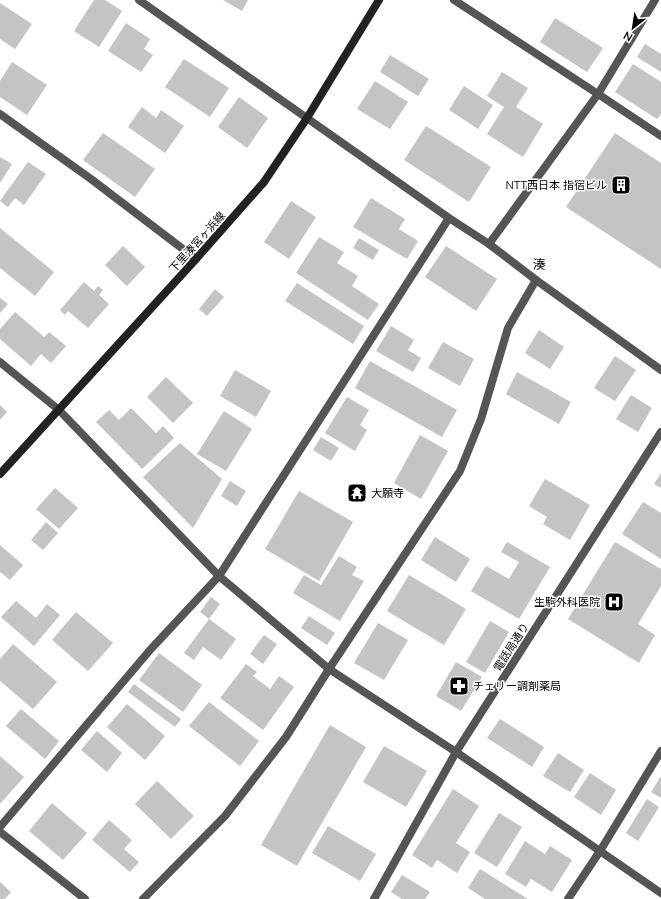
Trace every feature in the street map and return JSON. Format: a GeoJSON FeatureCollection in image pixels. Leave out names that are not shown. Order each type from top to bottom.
{"type":"FeatureCollection","features":[{"type":"Feature","properties":{"kind":"main road","name":"下里湊宮ヶ浜線"},"geometry":{"type":"LineString","coordinates":[[0,474],[196,260],[264,182],[307,118],[379,0]]}},
{"type":"Feature","properties":{"kind":"street"},"geometry":{"type":"LineString","coordinates":[[139,0],[449,218],[489,244],[536,280],[661,370]]}},
{"type":"Feature","properties":{"kind":"street"},"geometry":{"type":"LineString","coordinates":[[454,0],[661,136]]}},
{"type":"Feature","properties":{"kind":"street"},"geometry":{"type":"LineString","coordinates":[[489,244],[598,94],[655,0]]}},
{"type":"Feature","properties":{"kind":"street"},"geometry":{"type":"LineString","coordinates":[[0,114],[91,178],[196,260]]}},
{"type":"Feature","properties":{"kind":"street"},"geometry":{"type":"LineString","coordinates":[[0,827],[150,650],[219,576],[449,218]]}},
{"type":"Feature","properties":{"kind":"street"},"geometry":{"type":"LineString","coordinates":[[143,899],[225,816],[286,736],[460,471],[481,419],[508,328],[536,280]]}},
{"type":"Feature","properties":{"kind":"street"},"geometry":{"type":"LineString","coordinates":[[0,362],[59,410],[219,576],[329,669],[456,752],[661,893]]}},
{"type":"Feature","properties":{"kind":"street","name":"電話局通り"},"geometry":{"type":"LineString","coordinates":[[374,899],[456,752],[661,432]]}},
{"type":"Feature","properties":{"kind":"street"},"geometry":{"type":"LineString","coordinates":[[568,899],[600,851],[661,751]]}},
{"type":"Feature","properties":{"kind":"street"},"geometry":{"type":"LineString","coordinates":[[0,832],[85,899]]}},
{"type":"Feature","properties":{"kind":"building"},"geometry":{"type":"Polygon","coordinates":[[[94,0],[105,0],[122,11],[99,47],[74,31],[94,0]]]}},
{"type":"Feature","properties":{"kind":"building"},"geometry":{"type":"Polygon","coordinates":[[[223,0],[248,0],[242,11],[223,0]]]}},
{"type":"Feature","properties":{"kind":"building"},"geometry":{"type":"Polygon","coordinates":[[[0,3],[32,24],[15,49],[0,39],[0,3]]]}},
{"type":"Feature","properties":{"kind":"building"},"geometry":{"type":"Polygon","coordinates":[[[555,18],[603,48],[587,72],[540,42],[555,18]]]}},
{"type":"Feature","properties":{"kind":"building"},"geometry":{"type":"Polygon","coordinates":[[[126,23],[150,39],[144,49],[153,55],[141,72],[108,51],[126,23]]]}},
{"type":"Feature","properties":{"kind":"building"},"geometry":{"type":"Polygon","coordinates":[[[645,44],[661,54],[661,72],[637,57],[645,44]]]}},
{"type":"Feature","properties":{"kind":"building"},"geometry":{"type":"Polygon","coordinates":[[[390,55],[429,79],[418,96],[380,72],[390,55]]]}},
{"type":"Feature","properties":{"kind":"building"},"geometry":{"type":"Polygon","coordinates":[[[184,59],[229,88],[210,117],[165,87],[184,59]]]}},
{"type":"Feature","properties":{"kind":"building"},"geometry":{"type":"Polygon","coordinates":[[[12,62],[47,85],[27,115],[0,97],[0,81],[12,62]]]}},
{"type":"Feature","properties":{"kind":"building"},"geometry":{"type":"Polygon","coordinates":[[[633,64],[661,82],[661,114],[657,119],[615,92],[633,64]]]}},
{"type":"Feature","properties":{"kind":"building"},"geometry":{"type":"Polygon","coordinates":[[[502,72],[528,88],[516,107],[543,124],[523,157],[487,134],[504,107],[487,96],[502,72]]]}},
{"type":"Feature","properties":{"kind":"building"},"geometry":{"type":"Polygon","coordinates":[[[375,81],[408,102],[390,129],[357,109],[375,81]]]}},
{"type":"Feature","properties":{"kind":"building"},"geometry":{"type":"Polygon","coordinates":[[[464,86],[493,105],[478,129],[449,110],[464,86]]]}},
{"type":"Feature","properties":{"kind":"building"},"geometry":{"type":"Polygon","coordinates":[[[239,97],[268,118],[247,148],[218,127],[239,97]]]}},
{"type":"Feature","properties":{"kind":"building"},"geometry":{"type":"Polygon","coordinates":[[[142,107],[156,118],[161,110],[184,126],[165,153],[128,127],[142,107]]]}},
{"type":"Feature","properties":{"kind":"building"},"geometry":{"type":"Polygon","coordinates":[[[426,126],[491,167],[469,202],[404,160],[426,126]]]}},
{"type":"Feature","properties":{"kind":"building"},"geometry":{"type":"Polygon","coordinates":[[[103,133],[155,169],[135,197],[83,160],[103,133]]]}},
{"type":"Feature","properties":{"kind":"building","name":"NTT西日本 指宿ビル"},"geometry":{"type":"Polygon","coordinates":[[[615,133],[661,163],[661,269],[566,207],[615,133]]]}},
{"type":"Feature","properties":{"kind":"building"},"geometry":{"type":"Polygon","coordinates":[[[0,157],[12,164],[0,183],[0,157]]]}},
{"type":"Feature","properties":{"kind":"building"},"geometry":{"type":"Polygon","coordinates":[[[28,162],[46,174],[24,205],[15,198],[8,207],[0,201],[28,162]]]}},
{"type":"Feature","properties":{"kind":"building"},"geometry":{"type":"Polygon","coordinates":[[[371,198],[405,219],[399,229],[418,241],[407,259],[353,227],[371,198]]]}},
{"type":"Feature","properties":{"kind":"building"},"geometry":{"type":"Polygon","coordinates":[[[291,201],[316,217],[289,259],[264,242],[291,201]]]}},
{"type":"Feature","properties":{"kind":"building"},"geometry":{"type":"Polygon","coordinates":[[[0,228],[54,272],[35,296],[0,268],[0,228]]]}},
{"type":"Feature","properties":{"kind":"building"},"geometry":{"type":"Polygon","coordinates":[[[319,237],[344,252],[337,263],[358,276],[352,286],[379,304],[368,320],[296,273],[319,237]]]}},
{"type":"Feature","properties":{"kind":"building"},"geometry":{"type":"Polygon","coordinates":[[[359,238],[379,250],[373,260],[353,248],[359,238]]]}},
{"type":"Feature","properties":{"kind":"building"},"geometry":{"type":"Polygon","coordinates":[[[123,246],[145,267],[127,286],[105,265],[123,246]]]}},
{"type":"Feature","properties":{"kind":"building"},"geometry":{"type":"Polygon","coordinates":[[[446,246],[497,279],[476,311],[425,277],[446,246]]]}},
{"type":"Feature","properties":{"kind":"building"},"geometry":{"type":"Polygon","coordinates":[[[84,282],[94,291],[98,286],[103,290],[99,295],[109,304],[88,328],[68,311],[65,315],[60,310],[84,282]]]}},
{"type":"Feature","properties":{"kind":"building"},"geometry":{"type":"Polygon","coordinates":[[[297,283],[364,326],[353,344],[285,301],[297,283]]]}},
{"type":"Feature","properties":{"kind":"building"},"geometry":{"type":"Polygon","coordinates":[[[215,289],[224,297],[207,316],[199,309],[215,289]]]}},
{"type":"Feature","properties":{"kind":"building"},"geometry":{"type":"Polygon","coordinates":[[[0,298],[8,304],[0,313],[0,298]]]}},
{"type":"Feature","properties":{"kind":"building"},"geometry":{"type":"Polygon","coordinates":[[[15,312],[44,337],[49,332],[66,346],[51,363],[41,354],[31,366],[0,339],[0,329],[15,312]]]}},
{"type":"Feature","properties":{"kind":"building"},"geometry":{"type":"Polygon","coordinates":[[[391,326],[414,340],[408,350],[421,358],[413,372],[376,351],[391,326]]]}},
{"type":"Feature","properties":{"kind":"building"},"geometry":{"type":"Polygon","coordinates":[[[539,330],[564,347],[550,369],[525,353],[539,330]]]}},
{"type":"Feature","properties":{"kind":"building"},"geometry":{"type":"Polygon","coordinates":[[[443,342],[474,359],[460,386],[428,368],[443,342]]]}},
{"type":"Feature","properties":{"kind":"building"},"geometry":{"type":"Polygon","coordinates":[[[615,356],[636,370],[615,401],[594,388],[615,356]]]}},
{"type":"Feature","properties":{"kind":"building"},"geometry":{"type":"Polygon","coordinates":[[[370,361],[457,410],[442,437],[355,388],[370,361]]]}},
{"type":"Feature","properties":{"kind":"building"},"geometry":{"type":"Polygon","coordinates":[[[235,370],[271,391],[256,417],[220,396],[235,370]]]}},
{"type":"Feature","properties":{"kind":"building"},"geometry":{"type":"Polygon","coordinates":[[[517,372],[571,402],[559,424],[506,394],[517,372]]]}},
{"type":"Feature","properties":{"kind":"building"},"geometry":{"type":"Polygon","coordinates":[[[166,377],[193,403],[173,423],[147,397],[166,377]]]}},
{"type":"Feature","properties":{"kind":"building"},"geometry":{"type":"Polygon","coordinates":[[[631,395],[652,408],[638,432],[616,419],[631,395]]]}},
{"type":"Feature","properties":{"kind":"building"},"geometry":{"type":"Polygon","coordinates":[[[347,397],[369,410],[360,425],[367,430],[355,451],[325,433],[347,397]]]}},
{"type":"Feature","properties":{"kind":"building"},"geometry":{"type":"Polygon","coordinates":[[[0,405],[7,412],[0,420],[0,405]]]}},
{"type":"Feature","properties":{"kind":"building"},"geometry":{"type":"Polygon","coordinates":[[[131,408],[156,433],[163,426],[174,438],[142,469],[96,422],[109,410],[119,420],[131,408]]]}},
{"type":"Feature","properties":{"kind":"building"},"geometry":{"type":"Polygon","coordinates":[[[224,411],[252,429],[226,471],[197,454],[224,411]]]}},
{"type":"Feature","properties":{"kind":"building"},"geometry":{"type":"Polygon","coordinates":[[[420,435],[448,451],[421,499],[394,483],[420,435]]]}},
{"type":"Feature","properties":{"kind":"building"},"geometry":{"type":"Polygon","coordinates":[[[321,437],[339,448],[331,461],[313,450],[321,437]]]}},
{"type":"Feature","properties":{"kind":"building"},"geometry":{"type":"Polygon","coordinates":[[[180,443],[222,479],[193,528],[143,477],[180,443]]]}},
{"type":"Feature","properties":{"kind":"building"},"geometry":{"type":"Polygon","coordinates":[[[661,473],[661,488],[654,484],[661,473]]]}},
{"type":"Feature","properties":{"kind":"building"},"geometry":{"type":"Polygon","coordinates":[[[545,479],[590,505],[570,540],[543,524],[547,517],[529,506],[545,479]]]}},
{"type":"Feature","properties":{"kind":"building"},"geometry":{"type":"Polygon","coordinates":[[[230,481],[246,491],[237,506],[221,496],[230,481]]]}},
{"type":"Feature","properties":{"kind":"building"},"geometry":{"type":"Polygon","coordinates":[[[55,488],[78,508],[59,529],[36,509],[55,488]]]}},
{"type":"Feature","properties":{"kind":"building"},"geometry":{"type":"Polygon","coordinates":[[[299,491],[353,522],[319,581],[265,549],[299,491]]]}},
{"type":"Feature","properties":{"kind":"building"},"geometry":{"type":"Polygon","coordinates":[[[643,502],[661,513],[661,559],[622,534],[643,502]]]}},
{"type":"Feature","properties":{"kind":"building"},"geometry":{"type":"Polygon","coordinates":[[[46,522],[58,533],[43,550],[31,540],[46,522]]]}},
{"type":"Feature","properties":{"kind":"building"},"geometry":{"type":"Polygon","coordinates":[[[435,537],[470,559],[456,582],[421,560],[435,537]]]}},
{"type":"Feature","properties":{"kind":"building"},"geometry":{"type":"Polygon","coordinates":[[[507,542],[550,567],[519,619],[471,591],[486,566],[509,579],[519,562],[501,552],[507,542]]]}},
{"type":"Feature","properties":{"kind":"building","name":"生駒外科医院"},"geometry":{"type":"Polygon","coordinates":[[[615,542],[661,569],[661,586],[638,624],[655,635],[639,663],[568,619],[615,542]]]}},
{"type":"Feature","properties":{"kind":"building"},"geometry":{"type":"Polygon","coordinates":[[[0,545],[23,565],[10,580],[0,572],[0,545]]]}},
{"type":"Feature","properties":{"kind":"building"},"geometry":{"type":"Polygon","coordinates":[[[339,556],[357,567],[352,575],[364,581],[340,621],[293,593],[304,575],[321,585],[339,556]]]}},
{"type":"Feature","properties":{"kind":"building"},"geometry":{"type":"Polygon","coordinates":[[[409,575],[466,609],[444,645],[387,611],[409,575]]]}},
{"type":"Feature","properties":{"kind":"building"},"geometry":{"type":"Polygon","coordinates":[[[211,597],[220,604],[209,619],[200,612],[211,597]]]}},
{"type":"Feature","properties":{"kind":"building"},"geometry":{"type":"Polygon","coordinates":[[[16,601],[36,618],[47,604],[60,615],[34,646],[1,617],[16,601]]]}},
{"type":"Feature","properties":{"kind":"building"},"geometry":{"type":"Polygon","coordinates":[[[76,612],[113,643],[88,671],[52,640],[76,612]]]}},
{"type":"Feature","properties":{"kind":"building"},"geometry":{"type":"Polygon","coordinates":[[[309,616],[335,633],[327,645],[301,628],[309,616]]]}},
{"type":"Feature","properties":{"kind":"building"},"geometry":{"type":"Polygon","coordinates":[[[209,619],[236,639],[221,660],[203,647],[194,660],[184,653],[209,619]]]}},
{"type":"Feature","properties":{"kind":"building"},"geometry":{"type":"Polygon","coordinates":[[[490,621],[509,632],[485,673],[466,662],[490,621]]]}},
{"type":"Feature","properties":{"kind":"building"},"geometry":{"type":"Polygon","coordinates":[[[378,623],[408,640],[384,680],[354,663],[378,623]]]}},
{"type":"Feature","properties":{"kind":"building"},"geometry":{"type":"Polygon","coordinates":[[[264,635],[277,644],[263,664],[250,654],[264,635]]]}},
{"type":"Feature","properties":{"kind":"building"},"geometry":{"type":"Polygon","coordinates":[[[13,644],[57,682],[33,709],[0,681],[0,659],[13,644]]]}},
{"type":"Feature","properties":{"kind":"building"},"geometry":{"type":"Polygon","coordinates":[[[159,653],[202,685],[183,712],[139,680],[159,653]]]}},
{"type":"Feature","properties":{"kind":"building","name":"チェリー調剤薬局"},"geometry":{"type":"Polygon","coordinates":[[[456,662],[482,677],[461,711],[436,696],[456,662]]]}},
{"type":"Feature","properties":{"kind":"building"},"geometry":{"type":"Polygon","coordinates":[[[246,664],[257,672],[253,676],[270,689],[279,676],[294,687],[263,730],[220,698],[246,664]]]}},
{"type":"Feature","properties":{"kind":"building"},"geometry":{"type":"Polygon","coordinates":[[[134,684],[181,719],[175,727],[128,692],[134,684]]]}},
{"type":"Feature","properties":{"kind":"building"},"geometry":{"type":"Polygon","coordinates":[[[209,702],[259,741],[240,766],[189,726],[209,702]]]}},
{"type":"Feature","properties":{"kind":"building"},"geometry":{"type":"Polygon","coordinates":[[[127,704],[165,736],[145,760],[107,727],[127,704]]]}},
{"type":"Feature","properties":{"kind":"building"},"geometry":{"type":"Polygon","coordinates":[[[21,709],[59,741],[45,759],[6,726],[21,709]]]}},
{"type":"Feature","properties":{"kind":"building"},"geometry":{"type":"Polygon","coordinates":[[[500,719],[544,747],[532,767],[487,738],[500,719]]]}},
{"type":"Feature","properties":{"kind":"building"},"geometry":{"type":"Polygon","coordinates":[[[330,725],[366,747],[297,866],[261,845],[330,725]]]}},
{"type":"Feature","properties":{"kind":"building"},"geometry":{"type":"Polygon","coordinates":[[[97,731],[122,753],[107,772],[81,750],[97,731]]]}},
{"type":"Feature","properties":{"kind":"building"},"geometry":{"type":"Polygon","coordinates":[[[384,746],[427,771],[406,807],[363,782],[384,746]]]}},
{"type":"Feature","properties":{"kind":"building"},"geometry":{"type":"Polygon","coordinates":[[[558,753],[584,770],[570,792],[543,776],[558,753]]]}},
{"type":"Feature","properties":{"kind":"building"},"geometry":{"type":"Polygon","coordinates":[[[0,756],[24,777],[0,804],[0,756]]]}},
{"type":"Feature","properties":{"kind":"building"},"geometry":{"type":"Polygon","coordinates":[[[590,773],[616,790],[601,815],[574,797],[590,773]]]}},
{"type":"Feature","properties":{"kind":"building"},"geometry":{"type":"Polygon","coordinates":[[[661,776],[661,798],[651,792],[661,776]]]}},
{"type":"Feature","properties":{"kind":"building"},"geometry":{"type":"Polygon","coordinates":[[[157,781],[194,816],[171,839],[135,804],[157,781]]]}},
{"type":"Feature","properties":{"kind":"building"},"geometry":{"type":"Polygon","coordinates":[[[453,789],[479,806],[456,843],[470,852],[457,873],[437,860],[432,868],[412,855],[453,789]]]}},
{"type":"Feature","properties":{"kind":"building"},"geometry":{"type":"Polygon","coordinates":[[[647,799],[659,807],[638,841],[626,833],[647,799]]]}},
{"type":"Feature","properties":{"kind":"building"},"geometry":{"type":"Polygon","coordinates":[[[52,803],[87,833],[63,860],[29,831],[52,803]]]}},
{"type":"Feature","properties":{"kind":"building"},"geometry":{"type":"Polygon","coordinates":[[[499,813],[522,827],[497,867],[474,853],[499,813]]]}},
{"type":"Feature","properties":{"kind":"building"},"geometry":{"type":"Polygon","coordinates":[[[109,820],[132,840],[124,849],[139,862],[130,872],[92,840],[109,820]]]}},
{"type":"Feature","properties":{"kind":"building"},"geometry":{"type":"Polygon","coordinates":[[[328,826],[376,854],[360,881],[312,853],[328,826]]]}},
{"type":"Feature","properties":{"kind":"building"},"geometry":{"type":"Polygon","coordinates":[[[525,841],[545,854],[550,846],[572,860],[552,892],[531,879],[526,887],[505,874],[525,841]]]}},
{"type":"Feature","properties":{"kind":"building"},"geometry":{"type":"Polygon","coordinates":[[[480,869],[528,899],[485,899],[468,888],[480,869]]]}},
{"type":"Feature","properties":{"kind":"building"},"geometry":{"type":"Polygon","coordinates":[[[402,875],[430,892],[425,899],[402,899],[391,892],[402,875]]]}},
{"type":"Feature","properties":{"kind":"building"},"geometry":{"type":"Polygon","coordinates":[[[0,882],[11,892],[5,899],[0,899],[0,882]]]}},
{"type":"Feature","properties":{"kind":"place","name":"NTT西日本 指宿ビル"},"geometry":{"type":"Point","coordinates":[621,185]}},
{"type":"Feature","properties":{"kind":"place","name":"大願寺"},"geometry":{"type":"Point","coordinates":[357,493]}},
{"type":"Feature","properties":{"kind":"place","name":"生駒外科医院"},"geometry":{"type":"Point","coordinates":[614,602]}},
{"type":"Feature","properties":{"kind":"place","name":"チェリー調剤薬局"},"geometry":{"type":"Point","coordinates":[459,686]}},
{"type":"Feature","properties":{"kind":"district","name":"湊"},"geometry":{"type":"Point","coordinates":[539,264]}}]}
